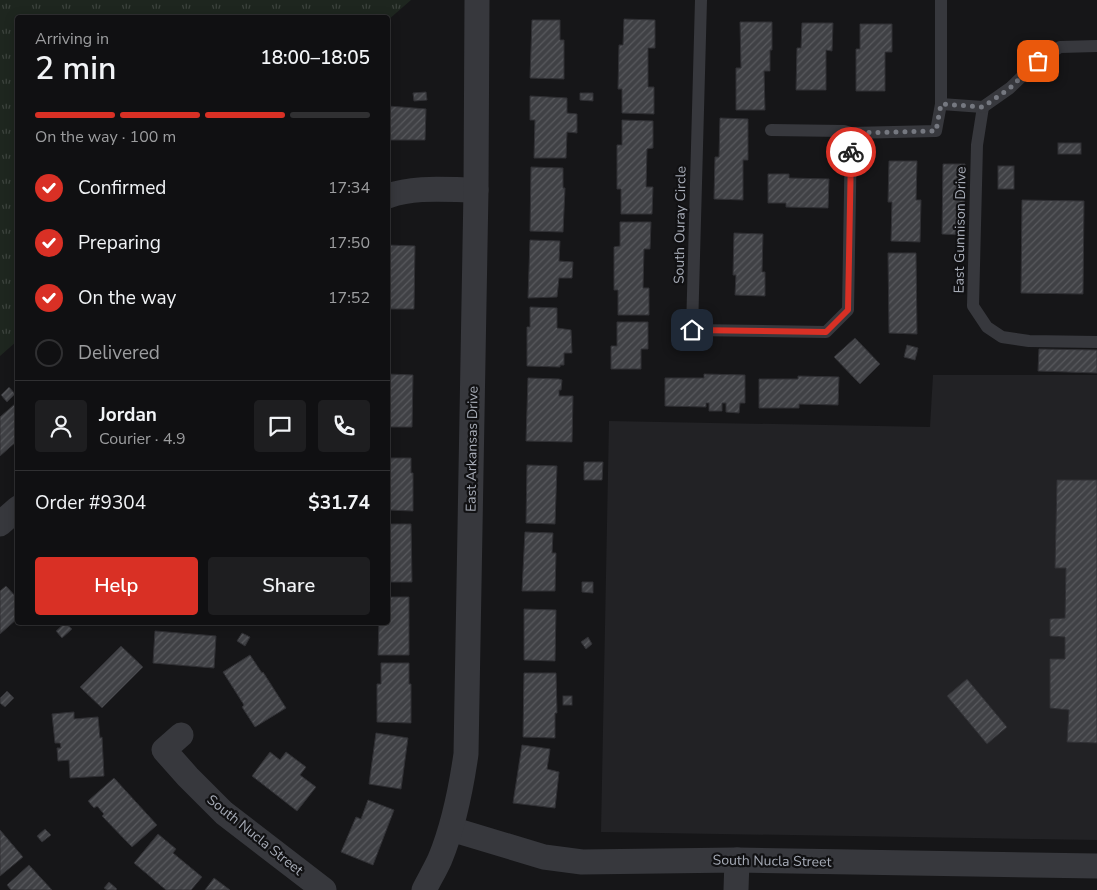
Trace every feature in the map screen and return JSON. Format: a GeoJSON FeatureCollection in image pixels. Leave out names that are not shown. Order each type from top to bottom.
{"type":"FeatureCollection","features":[{"type":"Feature","properties":{"kind":"street","name":"East Arkansas Drive"},"geometry":{"type":"LineString","coordinates":[[424,890],[440,860],[451,829],[460,792],[466,754],[468,723],[477,0]]}},
{"type":"Feature","properties":{"kind":"street"},"geometry":{"type":"LineString","coordinates":[[390,195],[424,189],[476,190]]}},
{"type":"Feature","properties":{"kind":"street"},"geometry":{"type":"LineString","coordinates":[[0,524],[15,511]]}},
{"type":"Feature","properties":{"kind":"street","name":"South Nucla Street"},"geometry":{"type":"LineString","coordinates":[[182,735],[164,750],[188,778],[224,813],[324,890]]}},
{"type":"Feature","properties":{"kind":"street","name":"South Nucla Street"},"geometry":{"type":"LineString","coordinates":[[451,829],[544,857],[582,862],[736,860],[1097,866]]}},
{"type":"Feature","properties":{"kind":"street"},"geometry":{"type":"LineString","coordinates":[[736,860],[736,890]]}},
{"type":"Feature","properties":{"kind":"lane","name":"South Ouray Circle"},"geometry":{"type":"LineString","coordinates":[[701,0],[692,330],[826,332],[848,310],[852,133]]}},
{"type":"Feature","properties":{"kind":"lane"},"geometry":{"type":"LineString","coordinates":[[771,130],[852,133],[936,131],[941,104],[941,0]]}},
{"type":"Feature","properties":{"kind":"lane"},"geometry":{"type":"LineString","coordinates":[[941,104],[983,107],[1010,88],[1038,61],[1060,47],[1097,46]]}},
{"type":"Feature","properties":{"kind":"lane","name":"East Gunnison Drive"},"geometry":{"type":"LineString","coordinates":[[983,107],[977,145],[974,306],[986,327],[1002,337],[1029,341],[1097,342]]}},
{"type":"Feature","properties":{"kind":"shaded area"},"geometry":{"type":"Polygon","coordinates":[[[933,375],[1097,375],[1097,840],[601,832],[609,421],[930,427],[933,375]]]}},
{"type":"Feature","properties":{"kind":"green space"},"geometry":{"type":"Polygon","coordinates":[[[0,0],[411,0],[390,18],[390,15],[15,15],[15,343],[0,356],[0,0]]]}},
{"type":"Feature","properties":{"kind":"building"},"geometry":{"type":"Polygon","coordinates":[[[624,19],[655,20],[655,48],[648,48],[648,87],[654,87],[654,114],[622,113],[622,89],[618,89],[619,45],[623,45],[624,19]]]}},
{"type":"Feature","properties":{"kind":"building"},"geometry":{"type":"Polygon","coordinates":[[[532,20],[560,20],[560,40],[564,40],[564,79],[530,78],[532,20]]]}},
{"type":"Feature","properties":{"kind":"building"},"geometry":{"type":"Polygon","coordinates":[[[740,22],[772,22],[770,71],[764,71],[765,110],[736,110],[736,68],[741,68],[740,22]]]}},
{"type":"Feature","properties":{"kind":"building"},"geometry":{"type":"Polygon","coordinates":[[[802,23],[833,23],[832,51],[826,50],[826,90],[796,90],[797,48],[801,48],[802,23]]]}},
{"type":"Feature","properties":{"kind":"building"},"geometry":{"type":"Polygon","coordinates":[[[860,24],[892,24],[892,52],[885,52],[885,91],[856,91],[856,49],[860,49],[860,24]]]}},
{"type":"Feature","properties":{"kind":"building"},"geometry":{"type":"Polygon","coordinates":[[[426,92],[427,100],[414,101],[413,93],[426,92]]]}},
{"type":"Feature","properties":{"kind":"building"},"geometry":{"type":"Polygon","coordinates":[[[580,93],[593,93],[593,101],[580,100],[580,93]]]}},
{"type":"Feature","properties":{"kind":"building"},"geometry":{"type":"Polygon","coordinates":[[[530,96],[567,98],[567,113],[577,114],[577,133],[567,132],[566,158],[534,158],[535,120],[530,120],[530,96]]]}},
{"type":"Feature","properties":{"kind":"building"},"geometry":{"type":"Polygon","coordinates":[[[390,106],[426,109],[425,140],[390,140],[390,106]]]}},
{"type":"Feature","properties":{"kind":"building"},"geometry":{"type":"Polygon","coordinates":[[[720,118],[748,119],[748,160],[743,160],[743,200],[714,199],[715,157],[719,157],[720,118]]]}},
{"type":"Feature","properties":{"kind":"building"},"geometry":{"type":"Polygon","coordinates":[[[622,120],[653,121],[653,148],[647,149],[646,187],[653,187],[652,214],[621,214],[621,189],[617,189],[617,145],[622,145],[622,120]]]}},
{"type":"Feature","properties":{"kind":"building"},"geometry":{"type":"Polygon","coordinates":[[[1058,143],[1081,143],[1081,154],[1058,154],[1058,143]]]}},
{"type":"Feature","properties":{"kind":"building"},"geometry":{"type":"Polygon","coordinates":[[[889,161],[917,161],[916,200],[921,200],[920,242],[891,241],[892,202],[888,202],[889,161]]]}},
{"type":"Feature","properties":{"kind":"building"},"geometry":{"type":"Polygon","coordinates":[[[943,164],[965,164],[964,235],[942,234],[943,164]]]}},
{"type":"Feature","properties":{"kind":"building"},"geometry":{"type":"Polygon","coordinates":[[[998,166],[1014,166],[1014,189],[998,189],[998,166]]]}},
{"type":"Feature","properties":{"kind":"building"},"geometry":{"type":"Polygon","coordinates":[[[531,167],[563,168],[563,188],[565,188],[563,232],[530,231],[531,167]]]}},
{"type":"Feature","properties":{"kind":"building"},"geometry":{"type":"Polygon","coordinates":[[[768,174],[789,174],[789,178],[829,179],[828,208],[786,207],[786,203],[768,203],[768,174]]]}},
{"type":"Feature","properties":{"kind":"building"},"geometry":{"type":"Polygon","coordinates":[[[1022,200],[1084,201],[1083,294],[1021,293],[1022,200]]]}},
{"type":"Feature","properties":{"kind":"building"},"geometry":{"type":"Polygon","coordinates":[[[620,222],[651,222],[650,249],[644,249],[643,288],[649,288],[649,315],[618,315],[618,290],[614,290],[614,247],[620,246],[620,222]]]}},
{"type":"Feature","properties":{"kind":"building"},"geometry":{"type":"Polygon","coordinates":[[[734,233],[763,234],[762,272],[765,272],[765,296],[735,295],[736,275],[733,275],[734,233]]]}},
{"type":"Feature","properties":{"kind":"building"},"geometry":{"type":"Polygon","coordinates":[[[530,240],[560,241],[559,261],[573,262],[572,278],[559,278],[557,297],[528,298],[530,240]]]}},
{"type":"Feature","properties":{"kind":"building"},"geometry":{"type":"Polygon","coordinates":[[[390,245],[415,246],[414,309],[390,309],[390,245]]]}},
{"type":"Feature","properties":{"kind":"building"},"geometry":{"type":"Polygon","coordinates":[[[888,253],[916,253],[917,334],[889,333],[888,253]]]}},
{"type":"Feature","properties":{"kind":"building"},"geometry":{"type":"Polygon","coordinates":[[[530,307],[557,308],[557,328],[571,330],[572,353],[564,353],[564,365],[560,365],[560,367],[527,366],[527,327],[530,327],[530,307]]]}},
{"type":"Feature","properties":{"kind":"building"},"geometry":{"type":"Polygon","coordinates":[[[617,322],[648,322],[648,349],[641,349],[641,369],[611,369],[611,346],[617,346],[617,322]]]}},
{"type":"Feature","properties":{"kind":"building"},"geometry":{"type":"Polygon","coordinates":[[[855,338],[880,364],[860,384],[834,357],[855,338]]]}},
{"type":"Feature","properties":{"kind":"building"},"geometry":{"type":"Polygon","coordinates":[[[907,345],[918,348],[915,360],[904,357],[907,345]]]}},
{"type":"Feature","properties":{"kind":"building"},"geometry":{"type":"Polygon","coordinates":[[[1039,349],[1097,350],[1097,373],[1038,371],[1039,349]]]}},
{"type":"Feature","properties":{"kind":"building"},"geometry":{"type":"Polygon","coordinates":[[[390,374],[413,375],[412,427],[390,427],[390,374]]]}},
{"type":"Feature","properties":{"kind":"building"},"geometry":{"type":"Polygon","coordinates":[[[704,374],[745,375],[745,403],[740,403],[739,413],[726,412],[726,403],[722,403],[722,411],[709,411],[709,403],[706,403],[706,407],[665,406],[665,378],[704,378],[704,374]]]}},
{"type":"Feature","properties":{"kind":"building"},"geometry":{"type":"Polygon","coordinates":[[[798,376],[839,377],[838,405],[799,404],[799,408],[759,408],[759,379],[798,379],[798,376]]]}},
{"type":"Feature","properties":{"kind":"building"},"geometry":{"type":"Polygon","coordinates":[[[528,378],[562,380],[559,396],[573,396],[572,442],[526,441],[528,378]]]}},
{"type":"Feature","properties":{"kind":"building"},"geometry":{"type":"Polygon","coordinates":[[[9,387],[15,394],[7,402],[1,395],[9,387]]]}},
{"type":"Feature","properties":{"kind":"building"},"geometry":{"type":"Polygon","coordinates":[[[15,404],[15,443],[0,456],[0,417],[15,404]]]}},
{"type":"Feature","properties":{"kind":"building"},"geometry":{"type":"Polygon","coordinates":[[[390,458],[411,458],[413,511],[390,510],[390,458]]]}},
{"type":"Feature","properties":{"kind":"building"},"geometry":{"type":"Polygon","coordinates":[[[584,462],[603,462],[602,480],[584,480],[584,462]]]}},
{"type":"Feature","properties":{"kind":"building"},"geometry":{"type":"Polygon","coordinates":[[[527,465],[557,466],[555,524],[526,523],[527,465]]]}},
{"type":"Feature","properties":{"kind":"building"},"geometry":{"type":"Polygon","coordinates":[[[1057,480],[1097,480],[1097,743],[1067,742],[1069,710],[1050,708],[1050,659],[1065,659],[1065,637],[1050,636],[1050,619],[1065,618],[1066,568],[1055,568],[1057,480]]]}},
{"type":"Feature","properties":{"kind":"building"},"geometry":{"type":"Polygon","coordinates":[[[390,524],[411,524],[412,582],[390,582],[390,524]]]}},
{"type":"Feature","properties":{"kind":"building"},"geometry":{"type":"Polygon","coordinates":[[[525,532],[553,533],[552,553],[556,553],[555,591],[522,591],[525,532]]]}},
{"type":"Feature","properties":{"kind":"building"},"geometry":{"type":"Polygon","coordinates":[[[582,582],[593,582],[593,593],[582,592],[582,582]]]}},
{"type":"Feature","properties":{"kind":"building"},"geometry":{"type":"Polygon","coordinates":[[[6,586],[15,596],[15,621],[0,634],[0,591],[6,586]]]}},
{"type":"Feature","properties":{"kind":"building"},"geometry":{"type":"Polygon","coordinates":[[[390,597],[409,597],[409,655],[378,655],[379,625],[390,625],[390,597]]]}},
{"type":"Feature","properties":{"kind":"building"},"geometry":{"type":"Polygon","coordinates":[[[524,609],[556,610],[555,661],[524,660],[524,609]]]}},
{"type":"Feature","properties":{"kind":"building"},"geometry":{"type":"Polygon","coordinates":[[[63,625],[67,625],[72,629],[62,638],[56,631],[63,625]]]}},
{"type":"Feature","properties":{"kind":"building"},"geometry":{"type":"Polygon","coordinates":[[[155,631],[216,636],[214,668],[153,663],[155,631]]]}},
{"type":"Feature","properties":{"kind":"building"},"geometry":{"type":"Polygon","coordinates":[[[242,633],[250,637],[245,646],[237,641],[242,633]]]}},
{"type":"Feature","properties":{"kind":"building"},"geometry":{"type":"Polygon","coordinates":[[[588,637],[592,644],[586,649],[581,642],[588,637]]]}},
{"type":"Feature","properties":{"kind":"building"},"geometry":{"type":"Polygon","coordinates":[[[121,646],[143,667],[102,708],[80,687],[121,646]]]}},
{"type":"Feature","properties":{"kind":"building"},"geometry":{"type":"Polygon","coordinates":[[[250,655],[286,708],[255,727],[242,707],[244,705],[223,672],[250,655]]]}},
{"type":"Feature","properties":{"kind":"building"},"geometry":{"type":"Polygon","coordinates":[[[381,663],[409,663],[411,723],[377,722],[377,684],[381,684],[381,663]]]}},
{"type":"Feature","properties":{"kind":"building"},"geometry":{"type":"Polygon","coordinates":[[[524,673],[556,673],[557,713],[555,713],[555,738],[523,737],[524,673]]]}},
{"type":"Feature","properties":{"kind":"building"},"geometry":{"type":"Polygon","coordinates":[[[967,679],[1007,727],[987,744],[947,696],[967,679]]]}},
{"type":"Feature","properties":{"kind":"building"},"geometry":{"type":"Polygon","coordinates":[[[7,691],[14,698],[5,707],[0,703],[0,698],[7,691]]]}},
{"type":"Feature","properties":{"kind":"building"},"geometry":{"type":"Polygon","coordinates":[[[563,696],[572,696],[572,705],[563,705],[563,696]]]}},
{"type":"Feature","properties":{"kind":"building"},"geometry":{"type":"Polygon","coordinates":[[[74,712],[74,719],[98,717],[100,738],[102,737],[104,776],[70,778],[69,760],[58,761],[57,748],[61,748],[60,743],[55,743],[52,714],[74,712]]]}},
{"type":"Feature","properties":{"kind":"building"},"geometry":{"type":"Polygon","coordinates":[[[376,733],[408,738],[401,789],[369,784],[376,733]]]}},
{"type":"Feature","properties":{"kind":"building"},"geometry":{"type":"Polygon","coordinates":[[[522,745],[550,749],[547,769],[559,772],[555,808],[513,803],[522,745]]]}},
{"type":"Feature","properties":{"kind":"building"},"geometry":{"type":"Polygon","coordinates":[[[270,752],[280,760],[286,752],[306,767],[300,775],[316,787],[297,811],[252,776],[270,752]]]}},
{"type":"Feature","properties":{"kind":"building"},"geometry":{"type":"Polygon","coordinates":[[[114,778],[157,825],[132,847],[102,816],[104,814],[97,806],[94,808],[88,801],[114,778]]]}},
{"type":"Feature","properties":{"kind":"building"},"geometry":{"type":"Polygon","coordinates":[[[368,800],[394,810],[373,865],[341,852],[356,817],[361,819],[368,800]]]}},
{"type":"Feature","properties":{"kind":"building"},"geometry":{"type":"Polygon","coordinates":[[[45,829],[51,835],[42,842],[37,836],[45,829]]]}},
{"type":"Feature","properties":{"kind":"building"},"geometry":{"type":"Polygon","coordinates":[[[0,830],[23,857],[0,876],[0,830]]]}},
{"type":"Feature","properties":{"kind":"building"},"geometry":{"type":"Polygon","coordinates":[[[158,834],[176,849],[173,853],[202,877],[191,890],[166,890],[134,863],[158,834]]]}},
{"type":"Feature","properties":{"kind":"building"},"geometry":{"type":"Polygon","coordinates":[[[29,865],[52,890],[11,890],[7,885],[29,865]]]}},
{"type":"Feature","properties":{"kind":"building"},"geometry":{"type":"Polygon","coordinates":[[[214,878],[230,890],[205,890],[214,878]]]}},
{"type":"Feature","properties":{"kind":"building"},"geometry":{"type":"Polygon","coordinates":[[[109,882],[117,889],[116,890],[104,888],[109,882]]]}},
{"type":"Feature","properties":{"kind":"way so far"},"geometry":{"type":"LineString","coordinates":[[851,152],[852,133],[936,131],[941,104],[983,107],[1010,88],[1038,61]]}},
{"type":"Feature","properties":{"kind":"route"},"geometry":{"type":"LineString","coordinates":[[692,330],[826,332],[848,310],[851,152]]}}]}
